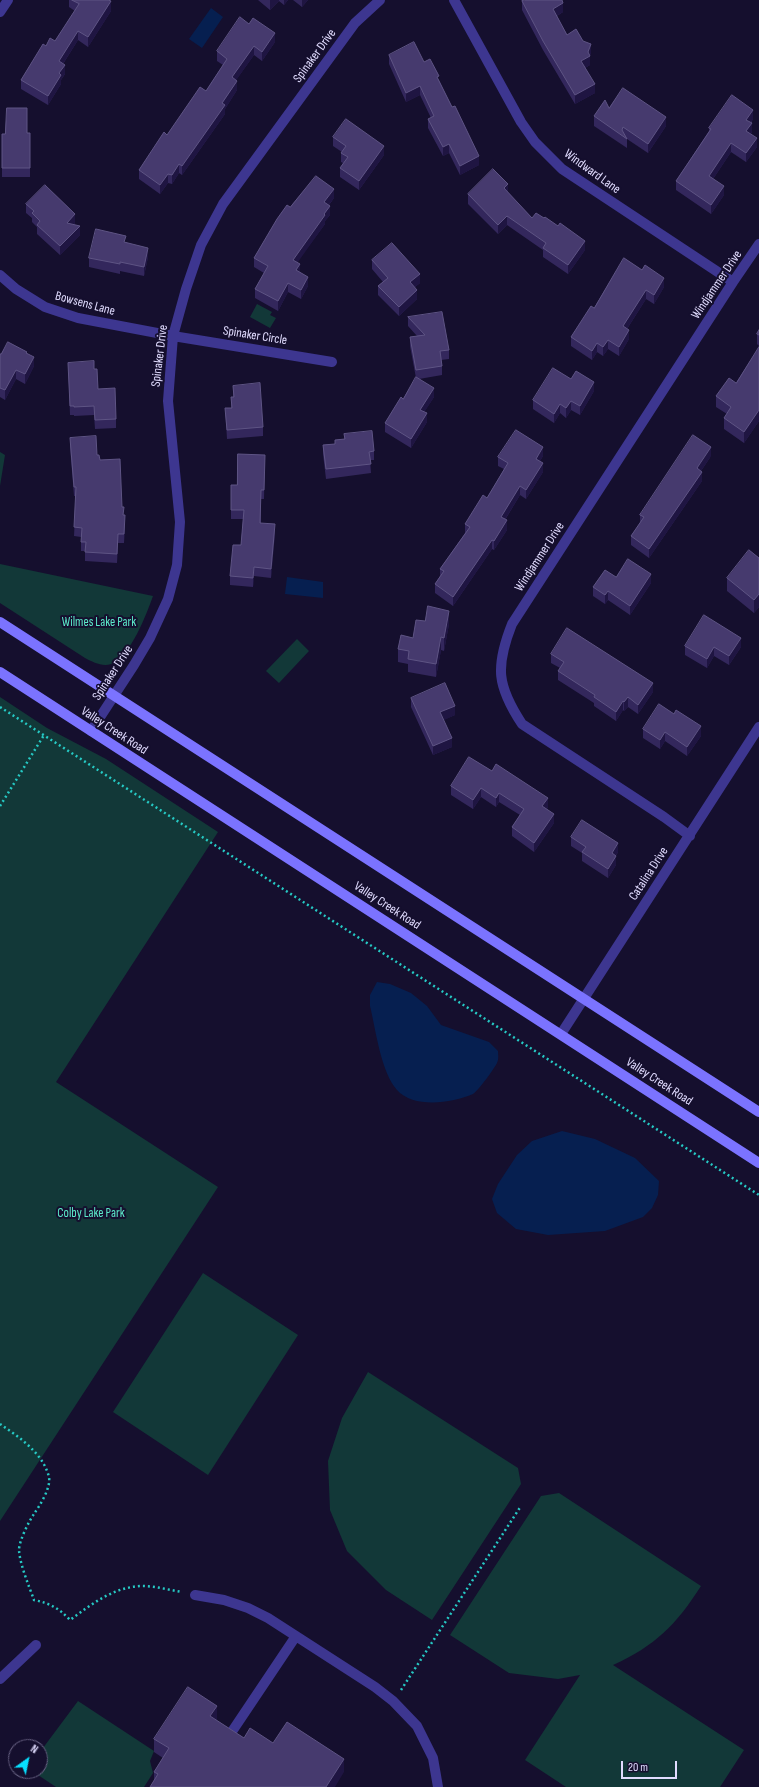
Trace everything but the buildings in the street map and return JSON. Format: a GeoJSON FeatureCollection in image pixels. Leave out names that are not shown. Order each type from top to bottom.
{"type":"FeatureCollection","features":[{"type":"Feature","properties":{"kind":"main road"},"geometry":{"type":"LineString","coordinates":[[0,622],[759,1112]]}},
{"type":"Feature","properties":{"kind":"main road","name":"Valley Creek Road"},"geometry":{"type":"LineString","coordinates":[[0,672],[759,1163]]}},
{"type":"Feature","properties":{"kind":"street"},"geometry":{"type":"LineString","coordinates":[[0,12],[8,0]]}},
{"type":"Feature","properties":{"kind":"street","name":"Spinaker Drive"},"geometry":{"type":"LineString","coordinates":[[91,731],[150,638],[168,599],[177,565],[180,522],[168,401],[173,336],[186,289],[201,246],[223,204],[355,23],[380,0]]}},
{"type":"Feature","properties":{"kind":"street","name":"Windward Lane"},"geometry":{"type":"LineString","coordinates":[[454,0],[521,122],[536,142],[551,158],[562,169],[585,185],[733,282]]}},
{"type":"Feature","properties":{"kind":"street","name":"Windjammer Drive"},"geometry":{"type":"LineString","coordinates":[[690,836],[522,724],[510,706],[501,684],[500,662],[512,624],[759,244]]}},
{"type":"Feature","properties":{"kind":"street","name":"Bowsens Lane"},"geometry":{"type":"LineString","coordinates":[[0,275],[16,289],[45,307],[78,318],[173,336]]}},
{"type":"Feature","properties":{"kind":"street","name":"Spinaker Circle"},"geometry":{"type":"LineString","coordinates":[[173,336],[332,362]]}},
{"type":"Feature","properties":{"kind":"street","name":"Catalina Drive"},"geometry":{"type":"LineString","coordinates":[[561,1034],[759,727]]}},
{"type":"Feature","properties":{"kind":"street"},"geometry":{"type":"LineString","coordinates":[[195,1595],[224,1600],[248,1608],[296,1636],[376,1687],[393,1701],[417,1726],[433,1758],[438,1787]]}},
{"type":"Feature","properties":{"kind":"street"},"geometry":{"type":"LineString","coordinates":[[233,1730],[296,1636]]}},
{"type":"Feature","properties":{"kind":"street"},"geometry":{"type":"LineString","coordinates":[[0,1679],[36,1646]]}},
{"type":"Feature","properties":{"kind":"path"},"geometry":{"type":"LineString","coordinates":[[0,707],[759,1195]]}},
{"type":"Feature","properties":{"kind":"path"},"geometry":{"type":"LineString","coordinates":[[0,806],[44,735]]}},
{"type":"Feature","properties":{"kind":"path"},"geometry":{"type":"LineString","coordinates":[[0,1424],[23,1440],[42,1461],[49,1478],[44,1499],[29,1522],[19,1549],[26,1578],[34,1600],[52,1605],[63,1612],[70,1620],[102,1598],[122,1590],[142,1586],[195,1595]]}},
{"type":"Feature","properties":{"kind":"path"},"geometry":{"type":"LineString","coordinates":[[393,1701],[521,1506]]}},
{"type":"Feature","properties":{"kind":"green space"},"geometry":{"type":"Polygon","coordinates":[[[257,304],[272,312],[270,315],[276,318],[270,328],[250,317],[257,304]]]}},
{"type":"Feature","properties":{"kind":"green space"},"geometry":{"type":"Polygon","coordinates":[[[0,452],[5,455],[0,486],[0,452]]]}},
{"type":"Feature","properties":{"kind":"green space","name":"Wilmes Lake Park"},"geometry":{"type":"Polygon","coordinates":[[[0,564],[153,596],[137,634],[125,653],[111,664],[101,664],[85,658],[0,603],[0,564]]]}},
{"type":"Feature","properties":{"kind":"green space"},"geometry":{"type":"Polygon","coordinates":[[[297,639],[309,651],[279,683],[266,671],[297,639]]]}},
{"type":"Feature","properties":{"kind":"green space","name":"Colby Lake Park"},"geometry":{"type":"Polygon","coordinates":[[[0,697],[47,728],[106,759],[218,832],[56,1082],[218,1187],[0,1521],[0,697]]]}},
{"type":"Feature","properties":{"kind":"green space"},"geometry":{"type":"Polygon","coordinates":[[[203,1273],[298,1335],[208,1475],[113,1412],[203,1273]]]}},
{"type":"Feature","properties":{"kind":"green space"},"geometry":{"type":"Polygon","coordinates":[[[368,1372],[518,1468],[521,1484],[432,1620],[386,1590],[347,1551],[330,1510],[328,1461],[342,1418],[368,1372]]]}},
{"type":"Feature","properties":{"kind":"green space"},"geometry":{"type":"Polygon","coordinates":[[[559,1493],[701,1586],[683,1612],[653,1642],[628,1658],[613,1665],[744,1750],[720,1787],[566,1787],[525,1760],[580,1675],[558,1679],[509,1673],[450,1635],[541,1496],[559,1493]]]}},
{"type":"Feature","properties":{"kind":"green space"},"geometry":{"type":"Polygon","coordinates":[[[78,1701],[154,1751],[150,1761],[153,1773],[144,1787],[56,1787],[44,1779],[48,1779],[48,1741],[78,1701]]]}},
{"type":"Feature","properties":{"kind":"water"},"geometry":{"type":"Polygon","coordinates":[[[211,8],[223,17],[202,48],[189,39],[211,8]]]}},
{"type":"Feature","properties":{"kind":"water"},"geometry":{"type":"Polygon","coordinates":[[[287,577],[323,582],[323,598],[285,594],[287,577]]]}},
{"type":"Feature","properties":{"kind":"water"},"geometry":{"type":"Polygon","coordinates":[[[377,982],[390,984],[411,993],[427,1006],[441,1025],[489,1042],[498,1051],[497,1063],[493,1070],[473,1094],[444,1102],[423,1102],[404,1096],[397,1090],[391,1082],[383,1062],[370,1006],[370,995],[377,982]]]}},
{"type":"Feature","properties":{"kind":"water"},"geometry":{"type":"Polygon","coordinates":[[[562,1131],[595,1139],[635,1158],[659,1181],[658,1195],[652,1208],[643,1217],[605,1231],[548,1235],[516,1229],[497,1213],[492,1199],[498,1184],[517,1155],[532,1141],[562,1131]]]}}]}
